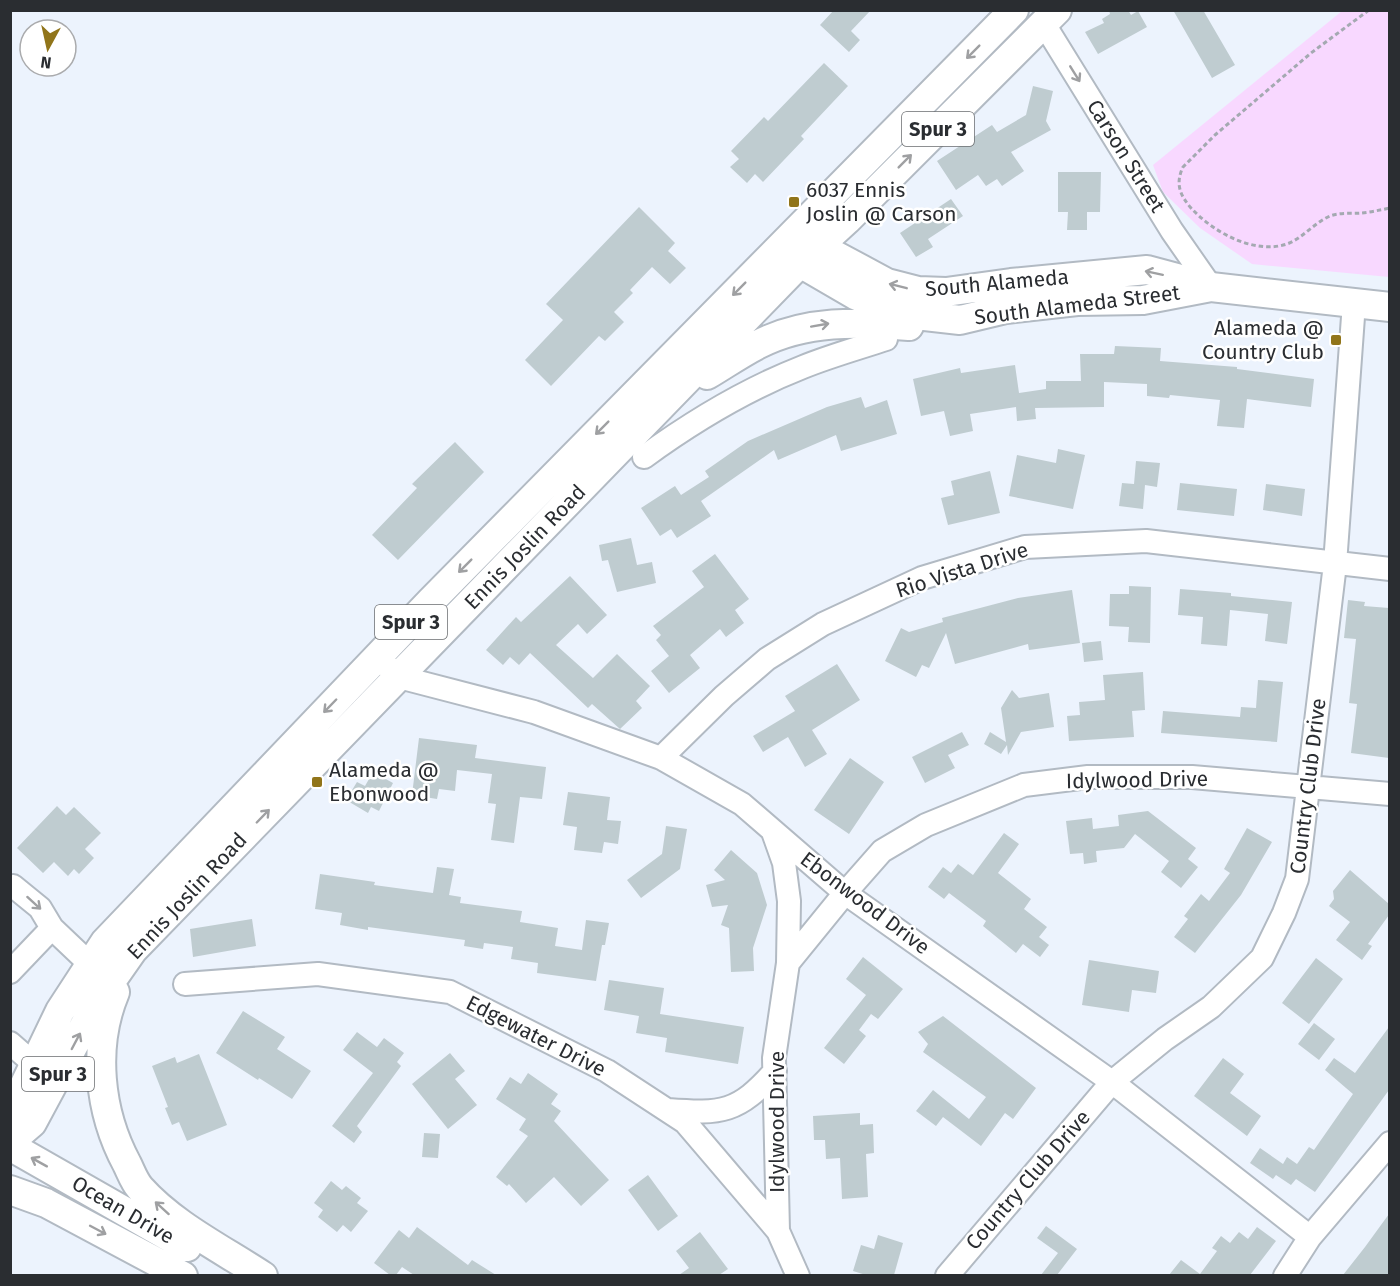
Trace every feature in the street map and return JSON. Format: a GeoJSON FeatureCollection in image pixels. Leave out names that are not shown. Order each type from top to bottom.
{"type":"FeatureCollection","features":[{"type":"Feature","properties":{"kind":"main road","name":"Ennis Joslin Road"},"geometry":{"type":"LineString","coordinates":[[10,1142],[32,1123],[98,1000],[133,950],[674,395],[799,246],[1014,10]]}},
{"type":"Feature","properties":{"kind":"main road","name":"Ennis Joslin Road"},"geometry":{"type":"LineString","coordinates":[[10,1115],[60,1011],[105,942],[377,658],[799,246],[1051,17]]}},
{"type":"Feature","properties":{"kind":"main road","name":"South Alameda"},"geometry":{"type":"LineString","coordinates":[[799,246],[887,284],[918,291],[946,292],[1022,281],[1147,270],[1211,286]]}},
{"type":"Feature","properties":{"kind":"main road","name":"South Alameda Street"},"geometry":{"type":"LineString","coordinates":[[799,246],[855,294],[898,313],[960,320],[1006,309],[1077,301],[1143,300],[1211,286],[1389,307]]}},
{"type":"Feature","properties":{"kind":"main road"},"geometry":{"type":"LineString","coordinates":[[674,395],[759,344],[788,332],[826,323],[926,327],[960,320]]}},
{"type":"Feature","properties":{"kind":"main road"},"geometry":{"type":"LineString","coordinates":[[133,950],[114,996],[101,1048],[104,1104],[117,1145],[139,1187],[173,1217],[263,1275]]}},
{"type":"Feature","properties":{"kind":"main road"},"geometry":{"type":"LineString","coordinates":[[16,1057],[60,1011]]}},
{"type":"Feature","properties":{"kind":"main road","name":"Ocean Drive"},"geometry":{"type":"LineString","coordinates":[[10,1146],[117,1205],[236,1275]]}},
{"type":"Feature","properties":{"kind":"main road","name":"Ocean Drive"},"geometry":{"type":"LineString","coordinates":[[10,1165],[46,1203]]}},
{"type":"Feature","properties":{"kind":"main road","name":"Ocean Drive"},"geometry":{"type":"LineString","coordinates":[[10,1190],[46,1203],[183,1275]]}},
{"type":"Feature","properties":{"kind":"street","name":"Carson Street"},"geometry":{"type":"LineString","coordinates":[[1051,17],[1172,231],[1211,286]]}},
{"type":"Feature","properties":{"kind":"street","name":"Country Club Drive"},"geometry":{"type":"LineString","coordinates":[[946,1275],[1113,1082],[1165,1039],[1211,1006],[1262,958],[1284,913],[1297,879],[1335,564],[1354,303]]}},
{"type":"Feature","properties":{"kind":"street"},"geometry":{"type":"LineString","coordinates":[[788,332],[803,367]]}},
{"type":"Feature","properties":{"kind":"street"},"geometry":{"type":"LineString","coordinates":[[644,457],[674,435],[745,394],[803,367],[886,339]]}},
{"type":"Feature","properties":{"kind":"street","name":"Rio Vista Drive"},"geometry":{"type":"LineString","coordinates":[[662,758],[724,696],[759,667],[822,624],[922,578],[1025,546],[1146,541],[1389,569]]}},
{"type":"Feature","properties":{"kind":"street","name":"Ebonwood Drive"},"geometry":{"type":"LineString","coordinates":[[377,658],[399,676],[534,712],[662,758],[742,804],[845,893],[1113,1082],[1310,1237]]}},
{"type":"Feature","properties":{"kind":"street","name":"Idylwood Drive"},"geometry":{"type":"LineString","coordinates":[[778,1231],[774,1058],[788,963],[882,851],[926,825],[1024,784],[1088,777],[1192,777],[1389,794]]}},
{"type":"Feature","properties":{"kind":"street"},"geometry":{"type":"LineString","coordinates":[[773,831],[784,863],[789,901],[788,963]]}},
{"type":"Feature","properties":{"kind":"street"},"geometry":{"type":"LineString","coordinates":[[11,886],[40,908],[51,928],[91,965]]}},
{"type":"Feature","properties":{"kind":"street"},"geometry":{"type":"LineString","coordinates":[[15,957],[51,928]]}},
{"type":"Feature","properties":{"kind":"street","name":"Edgewater Drive"},"geometry":{"type":"LineString","coordinates":[[185,984],[318,974],[450,992],[607,1071],[685,1122],[778,1231],[798,1275]]}},
{"type":"Feature","properties":{"kind":"street"},"geometry":{"type":"LineString","coordinates":[[666,1110],[703,1112],[738,1105],[756,1092],[775,1071]]}},
{"type":"Feature","properties":{"kind":"street"},"geometry":{"type":"LineString","coordinates":[[1285,1275],[1310,1237],[1389,1143]]}},
{"type":"Feature","properties":{"kind":"path"},"geometry":{"type":"LineString","coordinates":[[1369,10],[1311,52],[1199,149],[1183,167],[1178,187],[1181,195],[1194,211],[1211,226],[1243,242],[1266,247],[1286,244],[1331,216],[1389,208]]}},
{"type":"Feature","properties":{"kind":"shaded area"},"geometry":{"type":"Polygon","coordinates":[[[1342,11],[1389,11],[1389,277],[1252,264],[1200,228],[1163,192],[1153,165],[1342,11]]]}},
{"type":"Feature","properties":{"kind":"building"},"geometry":{"type":"Polygon","coordinates":[[[834,10],[871,10],[851,31],[860,40],[849,52],[820,25],[834,10]]]}},
{"type":"Feature","properties":{"kind":"building"},"geometry":{"type":"Polygon","coordinates":[[[1109,10],[1128,10],[1131,15],[1138,11],[1147,27],[1098,54],[1085,32],[1104,23],[1102,19],[1110,14],[1109,10]]]}},
{"type":"Feature","properties":{"kind":"building"},"geometry":{"type":"Polygon","coordinates":[[[1173,10],[1203,10],[1235,65],[1212,78],[1173,10]]]}},
{"type":"Feature","properties":{"kind":"building"},"geometry":{"type":"Polygon","coordinates":[[[824,63],[848,86],[801,136],[804,139],[763,182],[755,174],[747,183],[730,167],[739,159],[731,151],[764,117],[768,121],[824,63]]]}},
{"type":"Feature","properties":{"kind":"building"},"geometry":{"type":"Polygon","coordinates":[[[1033,86],[1053,91],[1046,121],[1051,130],[1011,152],[1024,171],[1002,186],[997,179],[986,186],[978,175],[956,190],[937,161],[992,125],[997,132],[1026,115],[1033,86]]]}},
{"type":"Feature","properties":{"kind":"building"},"geometry":{"type":"Polygon","coordinates":[[[1058,172],[1101,172],[1100,212],[1087,212],[1087,230],[1067,230],[1068,212],[1058,212],[1058,172]]]}},
{"type":"Feature","properties":{"kind":"building"},"geometry":{"type":"Polygon","coordinates":[[[951,199],[963,216],[928,239],[933,247],[916,257],[900,233],[951,199]]]}},
{"type":"Feature","properties":{"kind":"building"},"geometry":{"type":"Polygon","coordinates":[[[639,207],[675,243],[668,251],[686,268],[670,284],[652,267],[630,290],[633,293],[614,312],[624,322],[605,341],[599,336],[551,386],[525,360],[563,320],[546,304],[639,207]]]}},
{"type":"Feature","properties":{"kind":"building"},"geometry":{"type":"Polygon","coordinates":[[[1115,346],[1161,348],[1160,361],[1237,367],[1237,369],[1314,379],[1311,407],[1247,399],[1244,428],[1217,426],[1220,400],[1170,395],[1169,398],[1147,396],[1147,384],[1104,382],[1104,407],[1035,408],[1036,419],[1017,421],[1016,407],[970,414],[973,431],[950,436],[944,411],[921,416],[913,379],[960,368],[961,373],[1015,365],[1019,393],[1046,389],[1046,381],[1081,381],[1080,354],[1114,354],[1115,346]]]}},
{"type":"Feature","properties":{"kind":"building"},"geometry":{"type":"Polygon","coordinates":[[[861,397],[865,408],[887,400],[897,434],[841,451],[836,435],[778,460],[774,450],[701,501],[711,516],[677,538],[671,529],[660,536],[641,508],[675,486],[681,495],[709,477],[705,471],[748,441],[827,407],[861,397]]]}},
{"type":"Feature","properties":{"kind":"building"},"geometry":{"type":"Polygon","coordinates":[[[455,442],[484,472],[398,560],[372,535],[417,488],[412,484],[455,442]]]}},
{"type":"Feature","properties":{"kind":"building"},"geometry":{"type":"Polygon","coordinates":[[[1058,449],[1085,455],[1073,509],[1009,496],[1017,455],[1056,463],[1058,449]]]}},
{"type":"Feature","properties":{"kind":"building"},"geometry":{"type":"Polygon","coordinates":[[[1136,461],[1160,463],[1157,487],[1145,485],[1143,509],[1119,506],[1122,483],[1134,484],[1136,461]]]}},
{"type":"Feature","properties":{"kind":"building"},"geometry":{"type":"Polygon","coordinates":[[[990,471],[1000,513],[948,525],[941,498],[954,495],[951,481],[990,471]]]}},
{"type":"Feature","properties":{"kind":"building"},"geometry":{"type":"Polygon","coordinates":[[[1180,483],[1237,489],[1234,516],[1177,510],[1180,483]]]}},
{"type":"Feature","properties":{"kind":"building"},"geometry":{"type":"Polygon","coordinates":[[[1266,484],[1305,489],[1302,516],[1263,510],[1266,484]]]}},
{"type":"Feature","properties":{"kind":"building"},"geometry":{"type":"Polygon","coordinates":[[[631,538],[637,565],[652,562],[656,583],[617,592],[608,560],[602,561],[599,545],[631,538]]]}},
{"type":"Feature","properties":{"kind":"building"},"geometry":{"type":"Polygon","coordinates":[[[715,554],[749,599],[735,610],[744,623],[726,637],[720,629],[690,655],[700,668],[669,693],[651,671],[669,656],[656,640],[661,635],[653,626],[704,587],[692,571],[715,554]]]}},
{"type":"Feature","properties":{"kind":"building"},"geometry":{"type":"Polygon","coordinates":[[[570,576],[607,615],[587,634],[578,624],[556,645],[593,678],[617,654],[650,686],[636,701],[642,708],[620,729],[592,704],[588,708],[530,653],[519,665],[510,657],[503,665],[486,650],[516,617],[521,622],[570,576]]]}},
{"type":"Feature","properties":{"kind":"building"},"geometry":{"type":"Polygon","coordinates":[[[1129,586],[1151,587],[1150,643],[1128,642],[1129,627],[1109,626],[1110,594],[1129,594],[1129,586]]]}},
{"type":"Feature","properties":{"kind":"building"},"geometry":{"type":"Polygon","coordinates":[[[1180,589],[1231,593],[1231,596],[1292,602],[1287,644],[1265,641],[1268,614],[1230,610],[1227,646],[1201,644],[1203,617],[1178,615],[1180,589]]]}},
{"type":"Feature","properties":{"kind":"building"},"geometry":{"type":"Polygon","coordinates":[[[1072,590],[1080,643],[1029,650],[1028,644],[955,664],[946,633],[929,668],[922,665],[916,677],[885,661],[901,628],[909,632],[943,622],[942,618],[1018,598],[1072,590]]]}},
{"type":"Feature","properties":{"kind":"building"},"geometry":{"type":"Polygon","coordinates":[[[1348,600],[1365,602],[1364,606],[1389,608],[1389,758],[1351,753],[1357,704],[1349,703],[1356,639],[1344,638],[1348,600]]]}},
{"type":"Feature","properties":{"kind":"building"},"geometry":{"type":"Polygon","coordinates":[[[1101,641],[1103,660],[1084,662],[1082,643],[1101,641]]]}},
{"type":"Feature","properties":{"kind":"building"},"geometry":{"type":"Polygon","coordinates":[[[837,664],[860,700],[812,730],[827,754],[805,767],[788,737],[763,752],[753,736],[795,711],[785,696],[837,664]]]}},
{"type":"Feature","properties":{"kind":"building"},"geometry":{"type":"Polygon","coordinates":[[[1143,672],[1145,710],[1132,711],[1134,737],[1069,741],[1067,716],[1080,715],[1079,702],[1105,700],[1103,675],[1143,672]]]}},
{"type":"Feature","properties":{"kind":"building"},"geometry":{"type":"Polygon","coordinates":[[[1258,680],[1283,682],[1277,742],[1161,733],[1163,711],[1240,717],[1241,707],[1256,708],[1258,680]]]}},
{"type":"Feature","properties":{"kind":"building"},"geometry":{"type":"Polygon","coordinates":[[[1012,690],[1019,698],[1049,693],[1054,727],[1021,732],[1008,755],[1007,745],[1001,754],[984,744],[990,732],[1006,742],[1001,708],[1012,690]]]}},
{"type":"Feature","properties":{"kind":"building"},"geometry":{"type":"Polygon","coordinates":[[[962,732],[969,745],[948,755],[955,768],[925,783],[912,757],[962,732]]]}},
{"type":"Feature","properties":{"kind":"building"},"geometry":{"type":"Polygon","coordinates":[[[419,738],[477,745],[475,758],[546,767],[542,799],[520,797],[514,843],[491,840],[496,804],[488,803],[492,774],[457,770],[455,791],[439,789],[437,799],[412,795],[419,738]]]}},
{"type":"Feature","properties":{"kind":"building"},"geometry":{"type":"Polygon","coordinates":[[[850,758],[884,782],[849,834],[814,810],[850,758]]]}},
{"type":"Feature","properties":{"kind":"building"},"geometry":{"type":"Polygon","coordinates":[[[373,772],[393,783],[379,811],[371,807],[368,813],[346,800],[357,782],[365,786],[373,772]]]}},
{"type":"Feature","properties":{"kind":"building"},"geometry":{"type":"Polygon","coordinates":[[[568,792],[610,797],[607,820],[621,821],[618,844],[604,842],[602,853],[574,850],[577,827],[563,825],[568,792]]]}},
{"type":"Feature","properties":{"kind":"building"},"geometry":{"type":"Polygon","coordinates":[[[57,806],[66,815],[74,807],[101,833],[85,849],[94,858],[79,874],[74,869],[68,876],[54,862],[43,873],[17,848],[57,806]]]}},
{"type":"Feature","properties":{"kind":"building"},"geometry":{"type":"Polygon","coordinates":[[[1148,811],[1196,848],[1188,859],[1198,867],[1181,888],[1161,872],[1169,861],[1135,834],[1124,848],[1096,851],[1097,862],[1084,864],[1083,853],[1070,854],[1066,821],[1092,818],[1093,829],[1119,826],[1118,815],[1148,811]]]}},
{"type":"Feature","properties":{"kind":"building"},"geometry":{"type":"Polygon","coordinates":[[[666,826],[687,829],[680,869],[641,898],[627,880],[662,854],[666,826]]]}},
{"type":"Feature","properties":{"kind":"building"},"geometry":{"type":"Polygon","coordinates":[[[1247,828],[1272,842],[1241,895],[1195,953],[1174,937],[1188,919],[1184,916],[1201,894],[1209,901],[1230,873],[1224,869],[1247,828]]]}},
{"type":"Feature","properties":{"kind":"building"},"geometry":{"type":"Polygon","coordinates":[[[1004,833],[1019,844],[998,873],[1031,899],[1024,909],[1047,927],[1039,937],[1049,945],[1040,957],[1023,944],[1016,953],[983,926],[986,921],[949,893],[944,899],[928,887],[943,867],[951,873],[958,864],[973,875],[1004,833]]]}},
{"type":"Feature","properties":{"kind":"building"},"geometry":{"type":"Polygon","coordinates":[[[731,850],[757,873],[767,905],[753,948],[754,971],[731,972],[729,928],[721,925],[728,905],[712,907],[706,885],[725,880],[714,870],[731,850]]]}},
{"type":"Feature","properties":{"kind":"building"},"geometry":{"type":"Polygon","coordinates":[[[437,867],[454,869],[449,895],[461,897],[460,903],[522,911],[520,922],[558,928],[555,946],[582,950],[586,920],[609,923],[605,945],[602,945],[596,981],[537,973],[538,963],[511,959],[513,947],[484,943],[483,949],[464,946],[465,940],[340,925],[342,913],[315,909],[320,874],[375,882],[374,885],[433,893],[437,867]]]}},
{"type":"Feature","properties":{"kind":"building"},"geometry":{"type":"Polygon","coordinates":[[[1350,870],[1389,904],[1389,915],[1368,944],[1372,946],[1362,960],[1336,940],[1350,922],[1329,906],[1334,899],[1333,891],[1350,870]]]}},
{"type":"Feature","properties":{"kind":"building"},"geometry":{"type":"Polygon","coordinates":[[[252,919],[256,946],[193,957],[190,929],[252,919]]]}},
{"type":"Feature","properties":{"kind":"building"},"geometry":{"type":"Polygon","coordinates":[[[863,957],[903,989],[878,1019],[871,1014],[859,1030],[866,1036],[844,1064],[824,1048],[866,995],[846,979],[863,957]]]}},
{"type":"Feature","properties":{"kind":"building"},"geometry":{"type":"Polygon","coordinates":[[[1316,958],[1343,979],[1309,1024],[1282,1003],[1316,958]]]}},
{"type":"Feature","properties":{"kind":"building"},"geometry":{"type":"Polygon","coordinates":[[[1089,960],[1159,971],[1156,993],[1132,990],[1129,1012],[1082,1005],[1089,960]]]}},
{"type":"Feature","properties":{"kind":"building"},"geometry":{"type":"Polygon","coordinates":[[[609,980],[664,988],[660,1014],[744,1027],[738,1064],[665,1052],[667,1038],[636,1033],[639,1016],[604,1010],[609,980]]]}},
{"type":"Feature","properties":{"kind":"building"},"geometry":{"type":"Polygon","coordinates":[[[243,1011],[285,1037],[277,1049],[311,1071],[292,1099],[216,1053],[243,1011]]]}},
{"type":"Feature","properties":{"kind":"building"},"geometry":{"type":"Polygon","coordinates":[[[943,1016],[1036,1088],[1013,1119],[1005,1113],[981,1146],[943,1117],[936,1126],[916,1111],[933,1090],[969,1119],[986,1097],[923,1052],[928,1044],[918,1032],[943,1016]]]}},
{"type":"Feature","properties":{"kind":"building"},"geometry":{"type":"Polygon","coordinates":[[[1314,1023],[1335,1039],[1319,1060],[1298,1044],[1314,1023]]]}},
{"type":"Feature","properties":{"kind":"building"},"geometry":{"type":"Polygon","coordinates":[[[1389,1027],[1389,1090],[1315,1192],[1296,1179],[1291,1185],[1276,1175],[1273,1179],[1250,1163],[1260,1148],[1283,1164],[1287,1157],[1297,1164],[1309,1147],[1314,1150],[1353,1094],[1325,1070],[1334,1058],[1355,1073],[1389,1027]]]}},
{"type":"Feature","properties":{"kind":"building"},"geometry":{"type":"Polygon","coordinates":[[[357,1032],[377,1047],[384,1038],[404,1053],[397,1062],[401,1066],[357,1126],[362,1132],[354,1143],[332,1126],[373,1073],[343,1050],[357,1032]]]}},
{"type":"Feature","properties":{"kind":"building"},"geometry":{"type":"Polygon","coordinates":[[[450,1053],[465,1071],[455,1079],[477,1105],[448,1129],[412,1084],[450,1053]]]}},
{"type":"Feature","properties":{"kind":"building"},"geometry":{"type":"Polygon","coordinates":[[[199,1054],[227,1125],[187,1141],[179,1122],[172,1125],[165,1108],[168,1107],[152,1066],[175,1057],[177,1063],[199,1054]]]}},
{"type":"Feature","properties":{"kind":"building"},"geometry":{"type":"Polygon","coordinates":[[[1223,1058],[1244,1074],[1230,1093],[1261,1116],[1247,1136],[1194,1096],[1223,1058]]]}},
{"type":"Feature","properties":{"kind":"building"},"geometry":{"type":"Polygon","coordinates":[[[528,1073],[558,1094],[551,1104],[561,1111],[554,1121],[609,1180],[581,1206],[554,1177],[526,1203],[509,1184],[507,1186],[496,1177],[528,1136],[519,1130],[526,1119],[496,1099],[510,1077],[521,1084],[528,1073]]]}},
{"type":"Feature","properties":{"kind":"building"},"geometry":{"type":"Polygon","coordinates":[[[860,1113],[860,1125],[873,1124],[874,1153],[866,1154],[868,1197],[842,1199],[840,1158],[826,1159],[825,1140],[814,1140],[813,1116],[860,1113]]]}},
{"type":"Feature","properties":{"kind":"building"},"geometry":{"type":"Polygon","coordinates":[[[424,1133],[440,1134],[438,1158],[422,1157],[424,1133]]]}},
{"type":"Feature","properties":{"kind":"building"},"geometry":{"type":"Polygon","coordinates":[[[648,1175],[678,1216],[658,1231],[628,1190],[648,1175]]]}},
{"type":"Feature","properties":{"kind":"building"},"geometry":{"type":"Polygon","coordinates":[[[331,1181],[342,1190],[346,1186],[361,1198],[357,1203],[368,1211],[351,1232],[343,1225],[337,1232],[318,1217],[323,1210],[314,1203],[331,1181]]]}},
{"type":"Feature","properties":{"kind":"building"},"geometry":{"type":"Polygon","coordinates":[[[1389,1214],[1389,1275],[1343,1275],[1365,1247],[1389,1214]]]}},
{"type":"Feature","properties":{"kind":"building"},"geometry":{"type":"Polygon","coordinates":[[[1046,1226],[1077,1249],[1057,1275],[1041,1275],[1058,1253],[1037,1238],[1046,1226]]]}},
{"type":"Feature","properties":{"kind":"building"},"geometry":{"type":"Polygon","coordinates":[[[417,1227],[468,1265],[472,1260],[496,1275],[414,1275],[402,1267],[396,1275],[390,1275],[374,1263],[399,1230],[409,1238],[417,1227]]]}},
{"type":"Feature","properties":{"kind":"building"},"geometry":{"type":"Polygon","coordinates":[[[1257,1227],[1276,1241],[1250,1275],[1169,1275],[1181,1260],[1200,1274],[1217,1251],[1212,1248],[1221,1236],[1230,1243],[1239,1232],[1248,1239],[1257,1227]]]}},
{"type":"Feature","properties":{"kind":"building"},"geometry":{"type":"Polygon","coordinates":[[[700,1232],[728,1269],[719,1275],[679,1275],[689,1268],[676,1251],[700,1232]]]}},
{"type":"Feature","properties":{"kind":"building"},"geometry":{"type":"Polygon","coordinates":[[[878,1235],[903,1243],[894,1275],[866,1275],[853,1271],[861,1245],[874,1249],[878,1235]]]}},
{"type":"Feature","properties":{"kind":"place","name":"6037 Ennis Joslin @ Carson"},"geometry":{"type":"Point","coordinates":[794,202]}},
{"type":"Feature","properties":{"kind":"place","name":"Alameda @ Country Club"},"geometry":{"type":"Point","coordinates":[1336,340]}},
{"type":"Feature","properties":{"kind":"place","name":"Alameda @ Ebonwood"},"geometry":{"type":"Point","coordinates":[317,782]}}]}
